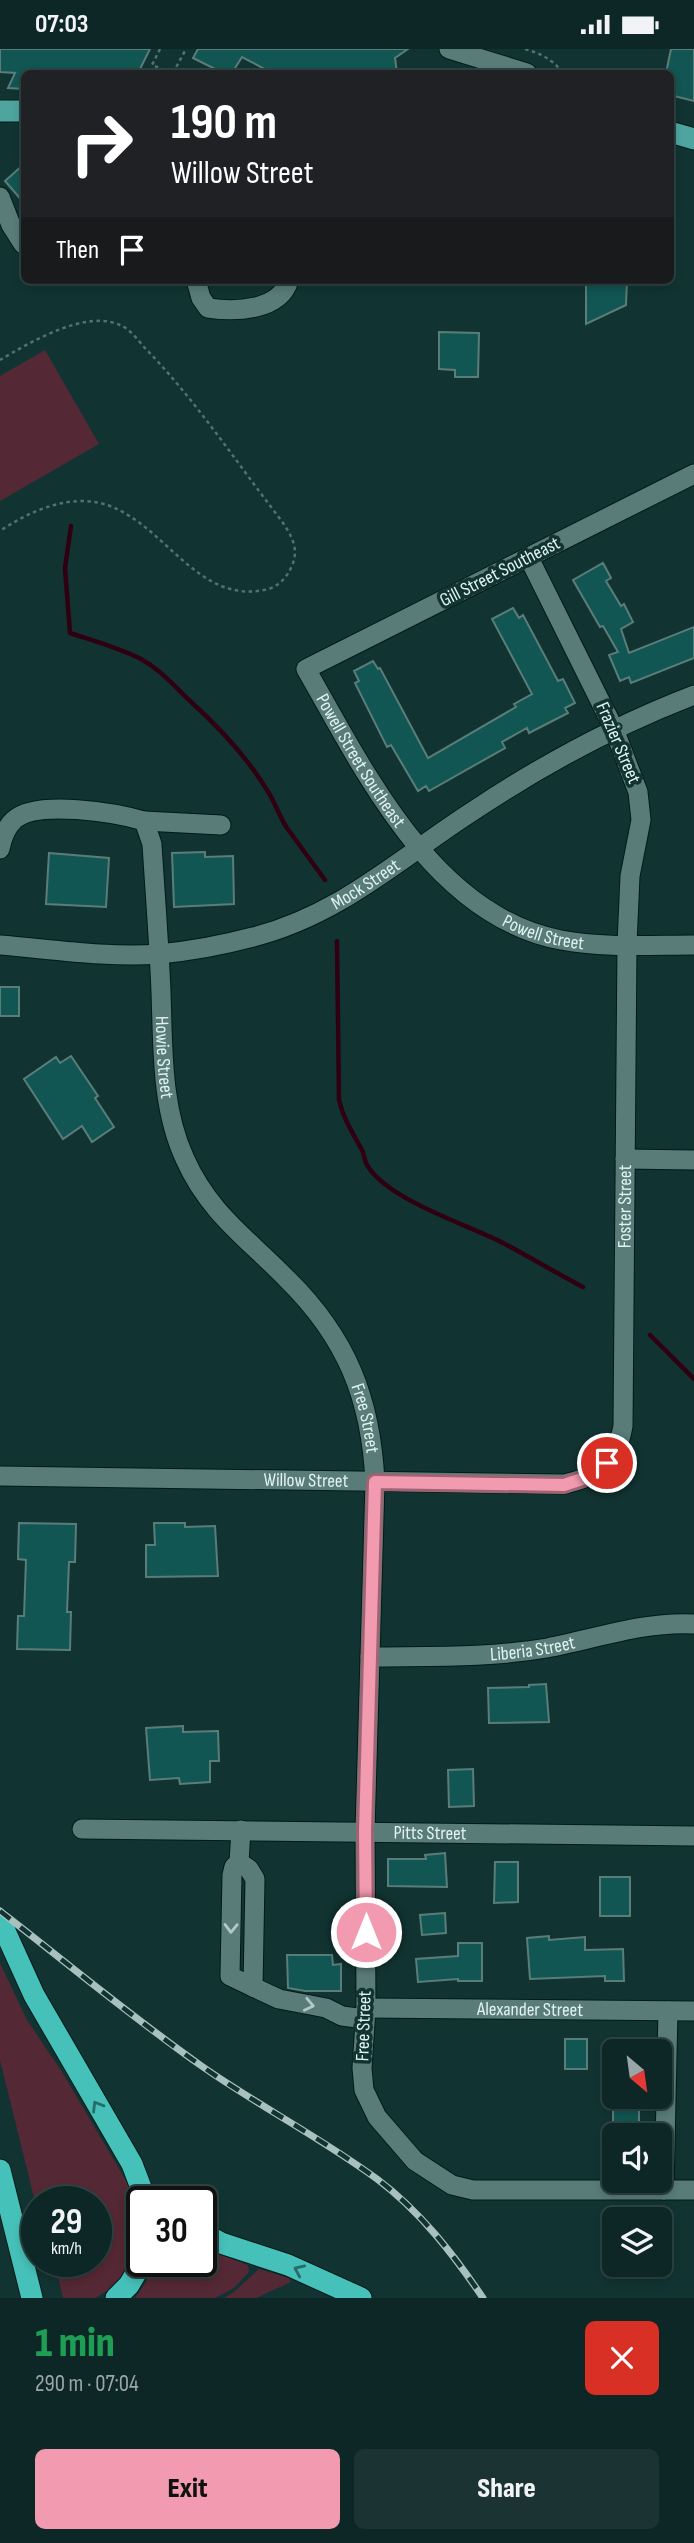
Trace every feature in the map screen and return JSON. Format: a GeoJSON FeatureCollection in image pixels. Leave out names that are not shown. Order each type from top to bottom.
{"type":"FeatureCollection","features":[{"type":"Feature","properties":{"kind":"highway"},"geometry":{"type":"LineString","coordinates":[[0,1920],[46,2017],[132,2164],[140,2186]]}},
{"type":"Feature","properties":{"kind":"highway"},"geometry":{"type":"LineString","coordinates":[[132,2164],[151,2186]]}},
{"type":"Feature","properties":{"kind":"highway"},"geometry":{"type":"LineString","coordinates":[[0,2170],[32,2298]]}},
{"type":"Feature","properties":{"kind":"highway"},"geometry":{"type":"LineString","coordinates":[[217,2241],[288,2265],[361,2298]]}},
{"type":"Feature","properties":{"kind":"highway"},"geometry":{"type":"LineString","coordinates":[[116,2298],[134,2277]]}},
{"type":"Feature","properties":{"kind":"main road"},"geometry":{"type":"LineString","coordinates":[[0,111],[21,111]]}},
{"type":"Feature","properties":{"kind":"main road"},"geometry":{"type":"LineString","coordinates":[[674,133],[694,139]]}},
{"type":"Feature","properties":{"kind":"street"},"geometry":{"type":"LineString","coordinates":[[449,49],[517,70]]}},
{"type":"Feature","properties":{"kind":"street"},"geometry":{"type":"LineString","coordinates":[[0,197],[11,225],[21,241]]}},
{"type":"Feature","properties":{"kind":"street"},"geometry":{"type":"LineString","coordinates":[[197,284],[201,298],[208,308],[222,310],[269,304],[282,296],[287,284]]}},
{"type":"Feature","properties":{"kind":"street","name":"Gill Street Southeast"},"geometry":{"type":"LineString","coordinates":[[306,669],[694,474]]}},
{"type":"Feature","properties":{"kind":"street","name":"Frazier Street"},"geometry":{"type":"LineString","coordinates":[[529,558],[614,729],[638,792],[641,820],[630,876],[627,944]]}},
{"type":"Feature","properties":{"kind":"street","name":"Powell Street Southeast"},"geometry":{"type":"LineString","coordinates":[[306,669],[354,753],[420,849]]}},
{"type":"Feature","properties":{"kind":"street","name":"Mock Street"},"geometry":{"type":"LineString","coordinates":[[0,945],[159,954],[254,937],[293,924],[341,902],[526,777],[614,729],[694,695]]}},
{"type":"Feature","properties":{"kind":"street"},"geometry":{"type":"LineString","coordinates":[[0,849],[3,837],[15,818],[45,808],[121,814],[144,821],[221,825]]}},
{"type":"Feature","properties":{"kind":"street","name":"Howie Street"},"geometry":{"type":"LineString","coordinates":[[144,821],[152,843],[166,1085],[176,1137],[184,1158]]}},
{"type":"Feature","properties":{"kind":"street","name":"Powell Street"},"geometry":{"type":"LineString","coordinates":[[420,849],[460,891],[508,922],[559,940],[582,943],[694,945]]}},
{"type":"Feature","properties":{"kind":"street","name":"Foster Street"},"geometry":{"type":"LineString","coordinates":[[607,1463],[618,1447],[623,1426],[627,944]]}},
{"type":"Feature","properties":{"kind":"street","name":"Free Street"},"geometry":{"type":"LineString","coordinates":[[184,1158],[204,1194],[221,1217],[288,1280],[317,1313],[342,1349],[364,1401],[373,1447],[375,1482],[365,1831],[366,2014],[362,2068],[365,2090],[377,2117],[415,2161],[432,2175],[452,2185],[473,2190],[602,2190]]}},
{"type":"Feature","properties":{"kind":"street"},"geometry":{"type":"LineString","coordinates":[[625,1159],[694,1160]]}},
{"type":"Feature","properties":{"kind":"street","name":"Willow Street"},"geometry":{"type":"LineString","coordinates":[[0,1476],[564,1485],[591,1476],[607,1463]]}},
{"type":"Feature","properties":{"kind":"street","name":"Liberia Street"},"geometry":{"type":"LineString","coordinates":[[370,1657],[503,1654],[547,1648],[648,1627],[694,1624]]}},
{"type":"Feature","properties":{"kind":"street","name":"Pitts Street"},"geometry":{"type":"LineString","coordinates":[[82,1829],[694,1836]]}},
{"type":"Feature","properties":{"kind":"street","name":"Alexander Street"},"geometry":{"type":"LineString","coordinates":[[241,1830],[239,1862],[232,1875],[230,1976],[279,1999],[326,2008],[342,2016],[694,2011]]}},
{"type":"Feature","properties":{"kind":"street"},"geometry":{"type":"LineString","coordinates":[[665,2123],[668,2011]]}},
{"type":"Feature","properties":{"kind":"street","name":"Free Street"},"geometry":{"type":"LineString","coordinates":[[672,2190],[694,2190]]}},
{"type":"Feature","properties":{"kind":"path"},"geometry":{"type":"LineString","coordinates":[[160,49],[152,65],[164,70]]}},
{"type":"Feature","properties":{"kind":"path"},"geometry":{"type":"LineString","coordinates":[[174,70],[186,49]]}},
{"type":"Feature","properties":{"kind":"path"},"geometry":{"type":"LineString","coordinates":[[526,49],[544,56],[561,70]]}},
{"type":"Feature","properties":{"kind":"path"},"geometry":{"type":"LineString","coordinates":[[0,361],[32,341],[62,328],[97,321],[121,325],[164,367],[281,520],[292,537],[296,555],[289,574],[273,589],[249,593],[226,590],[201,576],[144,526],[109,506],[75,502],[38,509],[0,531]]}},
{"type":"Feature","properties":{"kind":"shaded area"},"geometry":{"type":"Polygon","coordinates":[[[45,350],[99,444],[0,501],[0,376],[45,350]]]}},
{"type":"Feature","properties":{"kind":"shaded area"},"geometry":{"type":"Polygon","coordinates":[[[0,1963],[27,2020],[62,2072],[129,2186],[126,2186],[126,2273],[112,2288],[95,2298],[63,2298],[58,2277],[112,2277],[112,2186],[31,2186],[0,2060],[0,1963]]]}},
{"type":"Feature","properties":{"kind":"shaded area"},"geometry":{"type":"Polygon","coordinates":[[[217,2253],[248,2265],[249,2272],[234,2288],[215,2298],[135,2298],[148,2277],[217,2277],[217,2253]]]}},
{"type":"Feature","properties":{"kind":"shaded area"},"geometry":{"type":"Polygon","coordinates":[[[259,2269],[289,2278],[291,2282],[256,2298],[224,2298],[234,2292],[259,2269]]]}},
{"type":"Feature","properties":{"kind":"building"},"geometry":{"type":"Polygon","coordinates":[[[0,49],[150,49],[140,70],[21,70],[21,89],[8,88],[15,73],[0,72],[0,49]]]}},
{"type":"Feature","properties":{"kind":"building"},"geometry":{"type":"Polygon","coordinates":[[[198,49],[408,49],[395,58],[397,70],[266,70],[242,57],[234,70],[217,70],[193,58],[198,49]]]}},
{"type":"Feature","properties":{"kind":"building"},"geometry":{"type":"Polygon","coordinates":[[[671,49],[694,49],[694,101],[674,96],[674,70],[667,70],[671,49]]]}},
{"type":"Feature","properties":{"kind":"building"},"geometry":{"type":"Polygon","coordinates":[[[21,167],[21,200],[5,181],[21,167]]]}},
{"type":"Feature","properties":{"kind":"building"},"geometry":{"type":"Polygon","coordinates":[[[586,284],[627,284],[626,305],[586,324],[586,284]]]}},
{"type":"Feature","properties":{"kind":"building"},"geometry":{"type":"Polygon","coordinates":[[[439,332],[479,333],[478,377],[455,377],[455,370],[439,369],[439,332]]]}},
{"type":"Feature","properties":{"kind":"building"},"geometry":{"type":"Polygon","coordinates":[[[603,563],[611,578],[606,581],[621,606],[624,604],[633,622],[621,629],[629,653],[694,627],[694,658],[631,683],[629,677],[620,681],[609,655],[618,652],[573,580],[603,563]]]}},
{"type":"Feature","properties":{"kind":"building"},"geometry":{"type":"Polygon","coordinates":[[[513,608],[519,618],[523,615],[558,681],[563,679],[575,703],[565,708],[568,713],[529,733],[527,728],[502,742],[505,748],[429,791],[426,786],[418,791],[391,745],[387,747],[355,683],[359,681],[354,671],[373,661],[378,669],[380,668],[428,758],[516,707],[514,704],[532,694],[492,619],[513,608]]]}},
{"type":"Feature","properties":{"kind":"building"},"geometry":{"type":"Polygon","coordinates":[[[205,852],[205,857],[233,856],[234,904],[174,907],[172,853],[205,852]]]}},
{"type":"Feature","properties":{"kind":"building"},"geometry":{"type":"Polygon","coordinates":[[[49,853],[109,858],[106,907],[46,904],[49,853]]]}},
{"type":"Feature","properties":{"kind":"building"},"geometry":{"type":"Polygon","coordinates":[[[0,987],[19,987],[19,1016],[0,1016],[0,987]]]}},
{"type":"Feature","properties":{"kind":"building"},"geometry":{"type":"Polygon","coordinates":[[[71,1056],[98,1096],[95,1098],[114,1127],[92,1142],[82,1126],[63,1139],[24,1079],[56,1057],[60,1063],[71,1056]]]}},
{"type":"Feature","properties":{"kind":"building"},"geometry":{"type":"Polygon","coordinates":[[[19,1523],[76,1524],[75,1562],[69,1562],[67,1612],[71,1612],[70,1650],[17,1649],[18,1616],[24,1616],[26,1560],[18,1559],[19,1523]]]}},
{"type":"Feature","properties":{"kind":"building"},"geometry":{"type":"Polygon","coordinates":[[[154,1523],[185,1523],[185,1527],[215,1526],[218,1576],[146,1577],[146,1545],[155,1545],[154,1523]]]}},
{"type":"Feature","properties":{"kind":"building"},"geometry":{"type":"Polygon","coordinates":[[[546,1684],[549,1722],[489,1723],[488,1688],[546,1684]]]}},
{"type":"Feature","properties":{"kind":"building"},"geometry":{"type":"Polygon","coordinates":[[[183,1726],[183,1732],[218,1731],[219,1761],[210,1761],[210,1782],[180,1784],[179,1778],[150,1780],[146,1728],[183,1726]]]}},
{"type":"Feature","properties":{"kind":"building"},"geometry":{"type":"Polygon","coordinates":[[[473,1769],[474,1806],[449,1807],[448,1770],[473,1769]]]}},
{"type":"Feature","properties":{"kind":"building"},"geometry":{"type":"Polygon","coordinates":[[[445,1853],[447,1887],[388,1886],[388,1859],[426,1859],[425,1855],[445,1853]]]}},
{"type":"Feature","properties":{"kind":"building"},"geometry":{"type":"Polygon","coordinates":[[[495,1862],[518,1862],[518,1902],[494,1903],[495,1862]]]}},
{"type":"Feature","properties":{"kind":"building"},"geometry":{"type":"Polygon","coordinates":[[[600,1877],[630,1877],[630,1916],[600,1916],[600,1877]]]}},
{"type":"Feature","properties":{"kind":"building"},"geometry":{"type":"Polygon","coordinates":[[[445,1913],[446,1933],[422,1935],[420,1915],[445,1913]]]}},
{"type":"Feature","properties":{"kind":"building"},"geometry":{"type":"Polygon","coordinates":[[[549,1936],[549,1940],[585,1937],[585,1950],[623,1949],[624,1981],[605,1981],[605,1976],[530,1979],[527,1938],[549,1936]]]}},
{"type":"Feature","properties":{"kind":"building"},"geometry":{"type":"Polygon","coordinates":[[[458,1943],[482,1943],[482,1981],[458,1979],[418,1982],[416,1959],[458,1956],[458,1943]]]}},
{"type":"Feature","properties":{"kind":"building"},"geometry":{"type":"Polygon","coordinates":[[[287,1955],[332,1955],[333,1965],[341,1964],[341,1991],[288,1988],[287,1955]]]}},
{"type":"Feature","properties":{"kind":"building"},"geometry":{"type":"Polygon","coordinates":[[[565,2039],[587,2039],[587,2069],[565,2069],[565,2039]]]}},
{"type":"Feature","properties":{"kind":"building"},"geometry":{"type":"Polygon","coordinates":[[[613,2109],[639,2109],[639,2123],[613,2123],[613,2109]]]}},
{"type":"Feature","properties":{"kind":"waterway"},"geometry":{"type":"LineString","coordinates":[[71,526],[65,568],[70,633],[124,651],[148,663],[167,678],[211,721],[259,777],[287,828],[325,880]]}},
{"type":"Feature","properties":{"kind":"waterway"},"geometry":{"type":"LineString","coordinates":[[337,941],[339,1100],[366,1163],[376,1176],[408,1199],[503,1243],[583,1287]]}},
{"type":"Feature","properties":{"kind":"waterway"},"geometry":{"type":"LineString","coordinates":[[650,1335],[694,1379]]}},
{"type":"Feature","properties":{"kind":"railway"},"geometry":{"type":"LineString","coordinates":[[0,1911],[203,2067],[377,2179],[408,2205],[435,2234],[483,2298]]}},
{"type":"Feature","properties":{"kind":"route"},"geometry":{"type":"LineString","coordinates":[[366,1932],[365,1831],[375,1482],[564,1485],[591,1476],[607,1463]]}}]}
